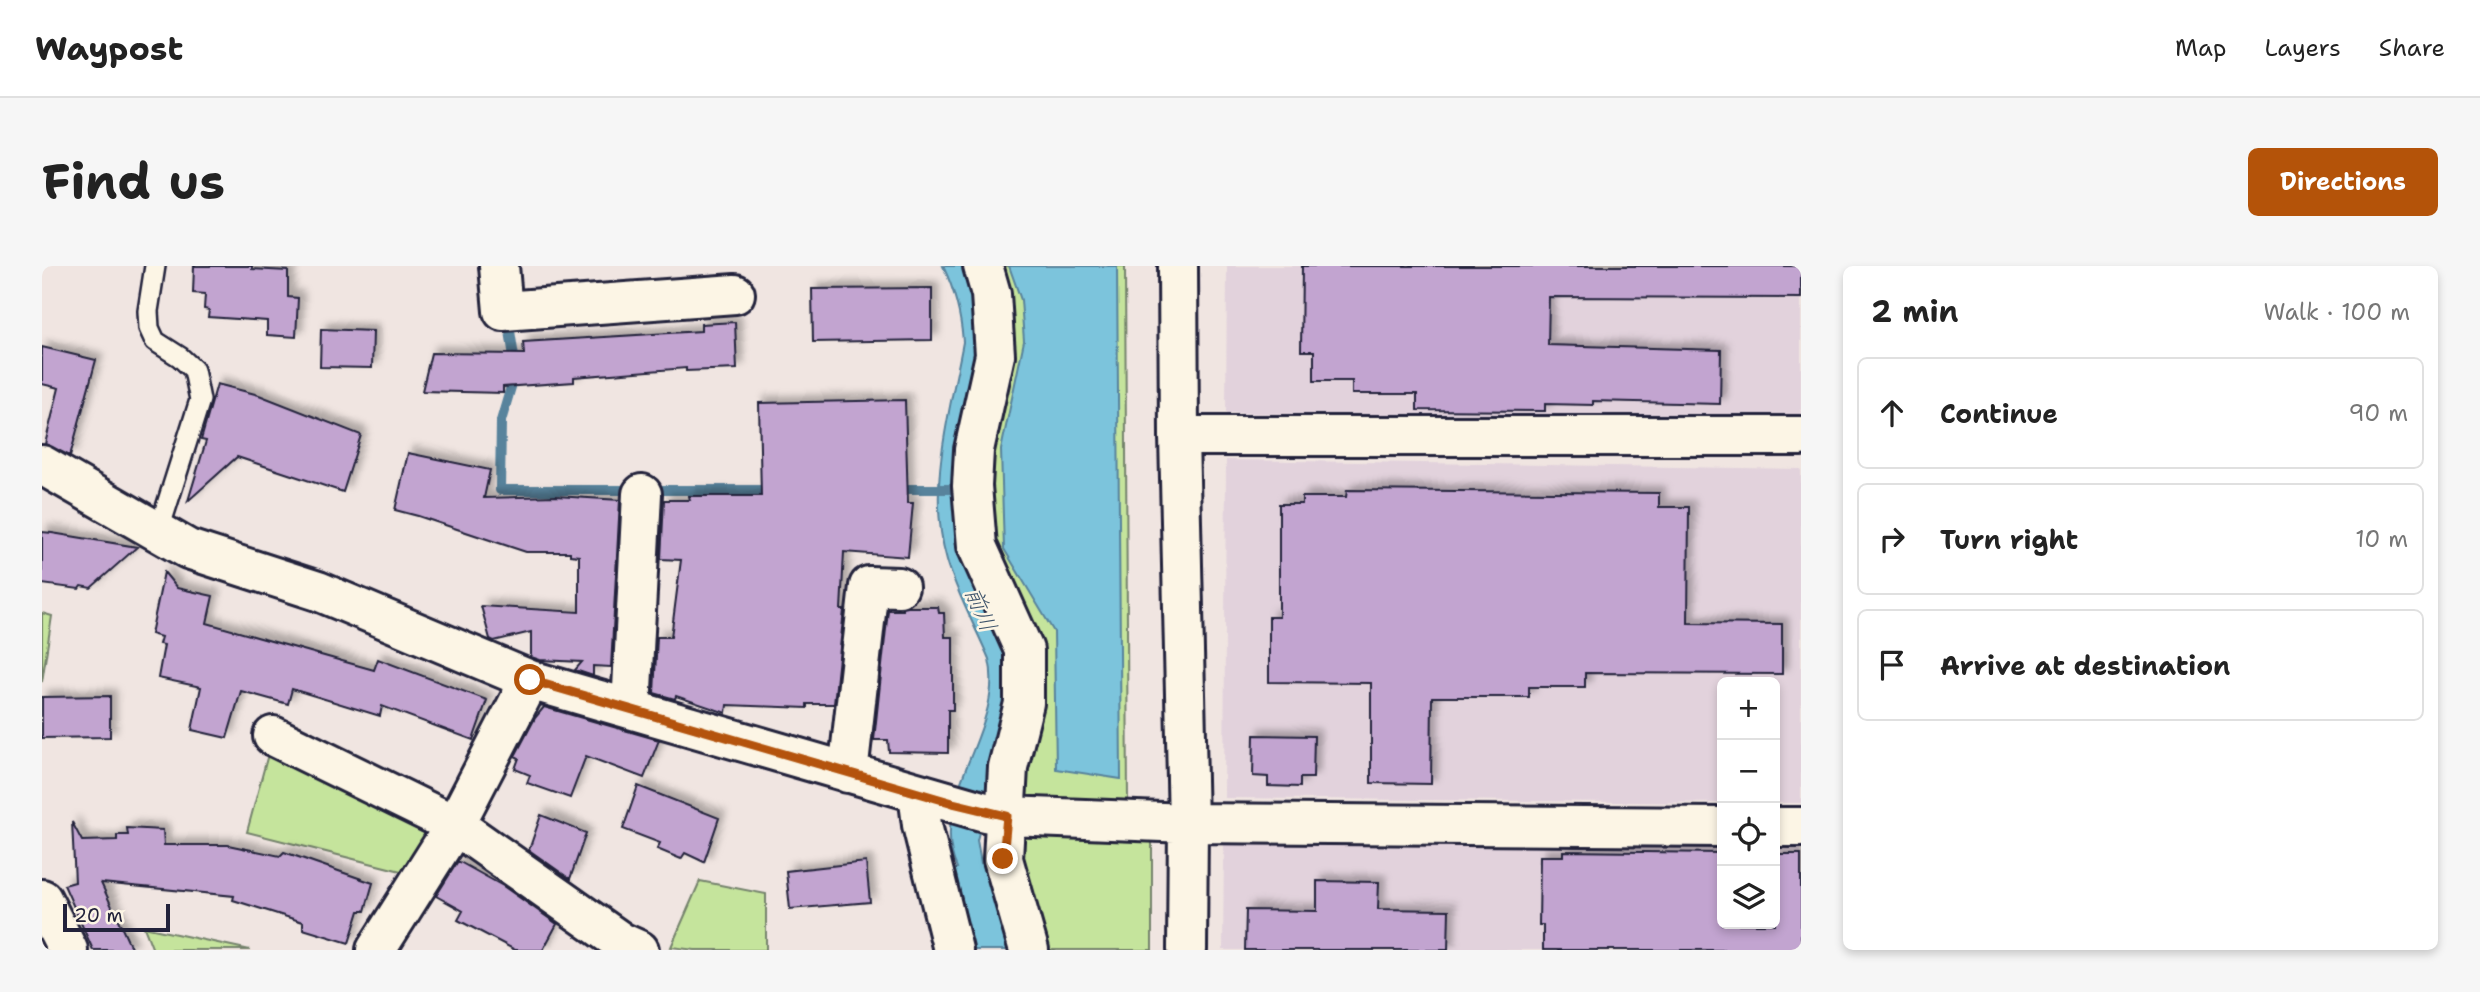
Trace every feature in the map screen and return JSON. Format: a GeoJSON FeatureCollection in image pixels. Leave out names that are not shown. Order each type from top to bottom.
{"type":"FeatureCollection","features":[{"type":"Feature","properties":{"kind":"street"},"geometry":{"type":"LineString","coordinates":[[499,266],[503,311],[734,294]]}},
{"type":"Feature","properties":{"kind":"street"},"geometry":{"type":"LineString","coordinates":[[953,950],[922,825],[966,806],[1008,767],[1024,703],[1024,650],[976,546],[972,486],[974,450],[995,355],[993,306],[983,266]]}},
{"type":"Feature","properties":{"kind":"street"},"geometry":{"type":"LineString","coordinates":[[1178,266],[1188,823],[1187,950]]}},
{"type":"Feature","properties":{"kind":"street"},"geometry":{"type":"LineString","coordinates":[[1179,436],[1801,436]]}},
{"type":"Feature","properties":{"kind":"street"},"geometry":{"type":"LineString","coordinates":[[42,465],[188,548],[318,592],[530,680],[966,806],[1188,823],[1717,827]]}},
{"type":"Feature","properties":{"kind":"street"},"geometry":{"type":"LineString","coordinates":[[631,709],[642,494]]}},
{"type":"Feature","properties":{"kind":"street"},"geometry":{"type":"LineString","coordinates":[[848,773],[869,586],[899,587]]}},
{"type":"Feature","properties":{"kind":"street"},"geometry":{"type":"LineString","coordinates":[[376,950],[455,825],[530,680]]}},
{"type":"Feature","properties":{"kind":"street"},"geometry":{"type":"LineString","coordinates":[[273,736],[455,825],[621,942],[639,950]]}},
{"type":"Feature","properties":{"kind":"street"},"geometry":{"type":"LineString","coordinates":[[966,806],[1003,859],[1029,950]]}},
{"type":"Feature","properties":{"kind":"street"},"geometry":{"type":"LineString","coordinates":[[1780,827],[1801,827]]}},
{"type":"Feature","properties":{"kind":"street"},"geometry":{"type":"LineString","coordinates":[[42,899],[68,950]]}},
{"type":"Feature","properties":{"kind":"lane"},"geometry":{"type":"LineString","coordinates":[[155,266],[148,311],[149,328],[155,341],[194,370],[200,400],[158,533]]}},
{"type":"Feature","properties":{"kind":"shaded area"},"geometry":{"type":"Polygon","coordinates":[[[1227,266],[1801,266],[1801,421],[1226,413],[1227,266]]]}},
{"type":"Feature","properties":{"kind":"shaded area"},"geometry":{"type":"Polygon","coordinates":[[[1226,460],[1801,469],[1801,803],[1780,803],[1780,677],[1717,677],[1717,803],[1224,798],[1226,460]]]}},
{"type":"Feature","properties":{"kind":"shaded area"},"geometry":{"type":"Polygon","coordinates":[[[1224,843],[1717,846],[1717,929],[1780,929],[1780,847],[1801,847],[1801,950],[1223,950],[1224,843]]]}},
{"type":"Feature","properties":{"kind":"green space"},"geometry":{"type":"Polygon","coordinates":[[[992,266],[1125,266],[1128,808],[1022,806],[983,494],[992,266]]]}},
{"type":"Feature","properties":{"kind":"green space"},"geometry":{"type":"Polygon","coordinates":[[[42,613],[52,616],[42,682],[42,613]]]}},
{"type":"Feature","properties":{"kind":"green space"},"geometry":{"type":"Polygon","coordinates":[[[271,743],[435,830],[405,872],[247,832],[271,743]]]}},
{"type":"Feature","properties":{"kind":"green space"},"geometry":{"type":"Polygon","coordinates":[[[1024,835],[1152,835],[1152,950],[1041,950],[1021,876],[1024,835]]]}},
{"type":"Feature","properties":{"kind":"green space"},"geometry":{"type":"Polygon","coordinates":[[[700,881],[766,894],[766,950],[695,950],[671,947],[700,881]]]}},
{"type":"Feature","properties":{"kind":"green space"},"geometry":{"type":"Polygon","coordinates":[[[144,927],[250,950],[153,950],[144,927]]]}},
{"type":"Feature","properties":{"kind":"water","name":"前川"},"geometry":{"type":"Polygon","coordinates":[[[943,266],[971,266],[984,304],[963,457],[1013,652],[1009,716],[977,840],[981,863],[988,862],[1009,950],[967,950],[945,871],[957,868],[950,842],[951,816],[987,711],[991,685],[989,659],[956,585],[941,533],[939,478],[942,451],[963,342],[957,303],[943,266]]]}},
{"type":"Feature","properties":{"kind":"water"},"geometry":{"type":"Polygon","coordinates":[[[1009,266],[1117,266],[1121,779],[1056,769],[1054,632],[1004,549],[1001,450],[1024,341],[1021,300],[1009,266]]]}},
{"type":"Feature","properties":{"kind":"building"},"geometry":{"type":"Polygon","coordinates":[[[194,266],[252,266],[252,269],[288,271],[288,297],[298,298],[296,337],[267,335],[267,321],[208,317],[209,310],[204,309],[205,294],[193,293],[194,266]]]}},
{"type":"Feature","properties":{"kind":"building"},"geometry":{"type":"Polygon","coordinates":[[[1302,266],[1801,266],[1801,298],[1549,297],[1548,345],[1721,350],[1720,404],[1593,401],[1593,405],[1545,404],[1545,411],[1417,410],[1417,394],[1352,394],[1352,381],[1314,381],[1314,351],[1301,351],[1302,266]]]}},
{"type":"Feature","properties":{"kind":"building"},"geometry":{"type":"Polygon","coordinates":[[[932,288],[932,340],[813,342],[812,289],[932,288]]]}},
{"type":"Feature","properties":{"kind":"building"},"geometry":{"type":"Polygon","coordinates":[[[735,322],[737,369],[686,371],[686,368],[574,377],[574,382],[503,387],[503,393],[422,391],[431,353],[524,354],[523,342],[701,331],[701,324],[735,322]]]}},
{"type":"Feature","properties":{"kind":"building"},"geometry":{"type":"Polygon","coordinates":[[[321,329],[373,331],[372,368],[320,367],[321,329]]]}},
{"type":"Feature","properties":{"kind":"building"},"geometry":{"type":"Polygon","coordinates":[[[42,347],[96,360],[70,456],[45,444],[59,388],[42,384],[42,347]]]}},
{"type":"Feature","properties":{"kind":"building"},"geometry":{"type":"Polygon","coordinates":[[[217,384],[259,395],[361,435],[343,492],[237,457],[188,501],[206,441],[201,440],[217,384]]]}},
{"type":"Feature","properties":{"kind":"building"},"geometry":{"type":"Polygon","coordinates":[[[905,400],[908,503],[913,503],[908,557],[844,552],[841,610],[844,610],[834,704],[807,704],[807,708],[727,705],[726,713],[676,696],[675,699],[654,693],[657,637],[671,637],[681,560],[661,559],[664,500],[690,500],[689,496],[761,496],[759,403],[905,400]]]}},
{"type":"Feature","properties":{"kind":"building"},"geometry":{"type":"Polygon","coordinates":[[[408,453],[490,470],[484,498],[556,496],[620,500],[611,667],[593,666],[593,676],[575,670],[582,662],[540,660],[531,657],[531,632],[494,641],[490,639],[481,606],[579,612],[579,556],[570,555],[570,552],[526,552],[395,510],[408,453]]]}},
{"type":"Feature","properties":{"kind":"building"},"geometry":{"type":"Polygon","coordinates":[[[1347,490],[1659,493],[1659,507],[1689,507],[1688,623],[1782,624],[1782,674],[1585,673],[1585,687],[1529,687],[1529,697],[1432,697],[1431,784],[1371,783],[1371,683],[1269,682],[1269,617],[1279,617],[1279,504],[1302,504],[1302,497],[1346,497],[1347,490]]]}},
{"type":"Feature","properties":{"kind":"building"},"geometry":{"type":"Polygon","coordinates":[[[42,532],[137,547],[91,588],[42,584],[42,532]]]}},
{"type":"Feature","properties":{"kind":"building"},"geometry":{"type":"Polygon","coordinates":[[[164,572],[177,588],[213,596],[207,623],[374,670],[378,659],[487,700],[473,740],[382,706],[380,716],[292,689],[288,704],[241,691],[227,738],[192,730],[201,687],[158,678],[164,645],[159,644],[161,637],[151,634],[164,572]]]}},
{"type":"Feature","properties":{"kind":"building"},"geometry":{"type":"Polygon","coordinates":[[[908,607],[938,607],[939,613],[944,613],[945,637],[953,637],[953,710],[948,710],[948,753],[889,752],[888,740],[874,740],[888,610],[903,610],[908,607]]]}},
{"type":"Feature","properties":{"kind":"building"},"geometry":{"type":"Polygon","coordinates":[[[110,696],[110,737],[42,738],[42,697],[110,696]]]}},
{"type":"Feature","properties":{"kind":"building"},"geometry":{"type":"Polygon","coordinates":[[[544,707],[659,740],[644,778],[586,756],[570,798],[527,783],[530,775],[515,769],[519,758],[515,756],[535,718],[544,707]]]}},
{"type":"Feature","properties":{"kind":"building"},"geometry":{"type":"Polygon","coordinates":[[[1254,735],[1314,736],[1313,778],[1300,778],[1300,787],[1268,786],[1268,777],[1253,776],[1254,735]]]}},
{"type":"Feature","properties":{"kind":"building"},"geometry":{"type":"Polygon","coordinates":[[[638,786],[719,818],[704,862],[685,853],[681,859],[657,849],[660,843],[623,829],[638,786]]]}},
{"type":"Feature","properties":{"kind":"building"},"geometry":{"type":"Polygon","coordinates":[[[541,815],[586,833],[570,879],[529,850],[541,815]]]}},
{"type":"Feature","properties":{"kind":"building"},"geometry":{"type":"Polygon","coordinates":[[[72,822],[82,841],[117,840],[117,835],[128,835],[127,828],[163,830],[164,845],[228,845],[280,856],[284,852],[373,883],[365,911],[359,911],[349,943],[303,929],[303,922],[233,900],[234,896],[101,883],[132,950],[93,950],[64,885],[75,882],[72,822]]]}},
{"type":"Feature","properties":{"kind":"building"},"geometry":{"type":"Polygon","coordinates":[[[1563,851],[1717,853],[1717,929],[1780,929],[1780,854],[1801,854],[1801,950],[1543,950],[1543,925],[1539,925],[1540,856],[1563,856],[1563,851]]]}},
{"type":"Feature","properties":{"kind":"building"},"geometry":{"type":"Polygon","coordinates":[[[458,861],[503,886],[557,924],[543,950],[515,950],[458,920],[463,911],[436,896],[458,861]]]}},
{"type":"Feature","properties":{"kind":"building"},"geometry":{"type":"Polygon","coordinates":[[[866,862],[870,902],[790,909],[786,871],[866,862]]]}},
{"type":"Feature","properties":{"kind":"building"},"geometry":{"type":"Polygon","coordinates":[[[1317,881],[1379,882],[1378,909],[1449,910],[1448,950],[1245,950],[1246,910],[1317,911],[1317,881]]]}},
{"type":"Feature","properties":{"kind":"waterway"},"geometry":{"type":"LineString","coordinates":[[510,331],[516,370],[501,421],[500,490],[773,490]]}},
{"type":"Feature","properties":{"kind":"waterway"},"geometry":{"type":"LineString","coordinates":[[894,489],[951,489]]}},
{"type":"Feature","properties":{"kind":"route"},"geometry":{"type":"LineString","coordinates":[[530,680],[953,803],[1007,816],[1003,859]]}}]}
